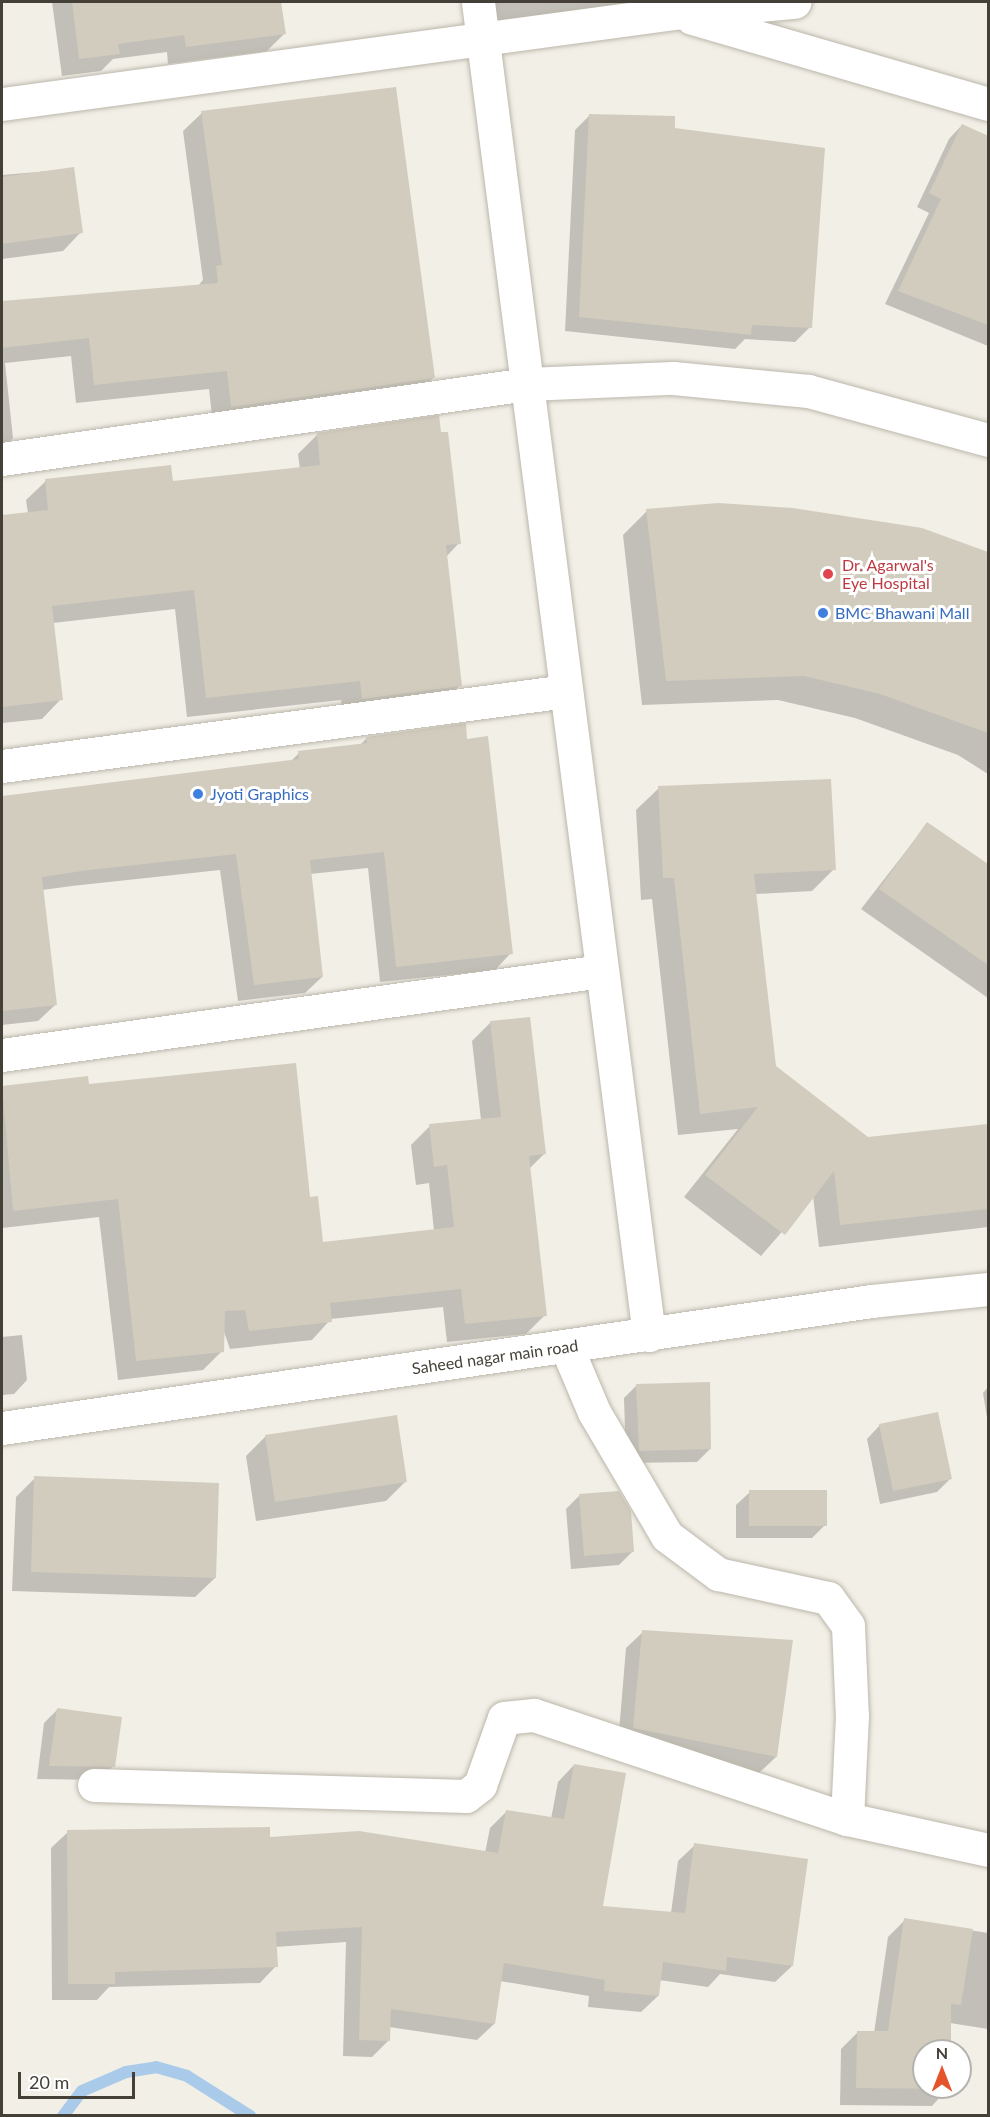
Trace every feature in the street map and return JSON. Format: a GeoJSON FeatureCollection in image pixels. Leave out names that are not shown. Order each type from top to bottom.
{"type":"FeatureCollection","features":[{"type":"Feature","properties":{"kind":"street"},"geometry":{"type":"LineString","coordinates":[[478,2],[649,1335]]}},
{"type":"Feature","properties":{"kind":"street"},"geometry":{"type":"LineString","coordinates":[[2,104],[673,13],[795,2]]}},
{"type":"Feature","properties":{"kind":"street"},"geometry":{"type":"LineString","coordinates":[[673,13],[988,104]]}},
{"type":"Feature","properties":{"kind":"street"},"geometry":{"type":"LineString","coordinates":[[2,459],[526,384],[673,378],[808,391],[988,441]]}},
{"type":"Feature","properties":{"kind":"street"},"geometry":{"type":"LineString","coordinates":[[2,766],[566,691]]}},
{"type":"Feature","properties":{"kind":"street"},"geometry":{"type":"LineString","coordinates":[[2,1055],[602,971]]}},
{"type":"Feature","properties":{"kind":"street","name":"Saheed nagar main road"},"geometry":{"type":"LineString","coordinates":[[2,1428],[566,1346],[988,1289]]}},
{"type":"Feature","properties":{"kind":"street"},"geometry":{"type":"LineString","coordinates":[[566,1346],[594,1412],[667,1536],[718,1574],[828,1598],[848,1626],[852,1716],[847,1819]]}},
{"type":"Feature","properties":{"kind":"street"},"geometry":{"type":"LineString","coordinates":[[94,1785],[466,1796],[480,1785],[504,1718],[534,1715],[847,1819],[988,1850]]}},
{"type":"Feature","properties":{"kind":"building"},"geometry":{"type":"Polygon","coordinates":[[[72,2],[281,2],[286,34],[186,47],[184,35],[118,44],[120,54],[79,59],[72,2]]]}},
{"type":"Feature","properties":{"kind":"building"},"geometry":{"type":"Polygon","coordinates":[[[396,87],[435,378],[231,407],[227,371],[94,385],[89,338],[2,348],[2,301],[218,283],[216,266],[222,265],[201,111],[396,87]]]}},
{"type":"Feature","properties":{"kind":"building"},"geometry":{"type":"Polygon","coordinates":[[[589,114],[675,116],[675,128],[825,148],[812,328],[752,325],[751,335],[579,317],[589,114]]]}},
{"type":"Feature","properties":{"kind":"building"},"geometry":{"type":"Polygon","coordinates":[[[962,124],[988,136],[988,325],[898,291],[941,199],[929,193],[962,124]]]}},
{"type":"Feature","properties":{"kind":"building"},"geometry":{"type":"Polygon","coordinates":[[[74,167],[83,233],[2,244],[2,177],[74,167]]]}},
{"type":"Feature","properties":{"kind":"building"},"geometry":{"type":"Polygon","coordinates":[[[439,415],[441,432],[448,432],[461,544],[446,545],[462,686],[362,699],[360,681],[206,698],[194,590],[52,606],[63,700],[2,707],[2,515],[48,510],[45,479],[171,465],[173,481],[320,465],[317,433],[439,415]]]}},
{"type":"Feature","properties":{"kind":"building","name":"BMC Bhawani Mall"},"geometry":{"type":"Polygon","coordinates":[[[718,503],[793,508],[922,528],[988,552],[988,733],[880,694],[804,676],[666,681],[646,509],[718,503]]]}},
{"type":"Feature","properties":{"kind":"building"},"geometry":{"type":"Polygon","coordinates":[[[466,723],[467,739],[488,736],[513,954],[396,967],[384,852],[310,860],[323,977],[254,985],[236,854],[89,870],[42,877],[57,1005],[2,1011],[2,796],[299,759],[298,751],[367,743],[366,737],[466,723]]]}},
{"type":"Feature","properties":{"kind":"building"},"geometry":{"type":"Polygon","coordinates":[[[831,779],[836,870],[754,874],[776,1066],[868,1137],[988,1124],[988,1209],[840,1225],[834,1171],[785,1235],[705,1175],[758,1107],[700,1114],[674,878],[663,878],[658,786],[831,779]]]}},
{"type":"Feature","properties":{"kind":"building"},"geometry":{"type":"Polygon","coordinates":[[[927,822],[988,864],[988,965],[879,889],[927,822]]]}},
{"type":"Feature","properties":{"kind":"building"},"geometry":{"type":"Polygon","coordinates":[[[530,1017],[546,1154],[529,1156],[547,1316],[465,1324],[461,1289],[330,1303],[332,1322],[249,1331],[245,1310],[225,1311],[224,1352],[136,1361],[118,1199],[13,1211],[2,1086],[88,1076],[89,1084],[296,1063],[310,1197],[318,1196],[323,1242],[454,1227],[447,1165],[434,1167],[429,1124],[501,1117],[490,1021],[530,1017]]]}},
{"type":"Feature","properties":{"kind":"building"},"geometry":{"type":"Polygon","coordinates":[[[710,1382],[711,1449],[639,1451],[636,1384],[710,1382]]]}},
{"type":"Feature","properties":{"kind":"building"},"geometry":{"type":"Polygon","coordinates":[[[938,1412],[952,1479],[893,1491],[879,1424],[938,1412]]]}},
{"type":"Feature","properties":{"kind":"building"},"geometry":{"type":"Polygon","coordinates":[[[397,1415],[407,1482],[275,1502],[265,1435],[397,1415]]]}},
{"type":"Feature","properties":{"kind":"building"},"geometry":{"type":"Polygon","coordinates":[[[34,1476],[219,1483],[216,1578],[31,1572],[34,1476]]]}},
{"type":"Feature","properties":{"kind":"building"},"geometry":{"type":"Polygon","coordinates":[[[749,1490],[827,1490],[827,1526],[749,1526],[749,1490]]]}},
{"type":"Feature","properties":{"kind":"building"},"geometry":{"type":"Polygon","coordinates":[[[619,1491],[631,1511],[634,1552],[584,1556],[579,1494],[619,1491]]]}},
{"type":"Feature","properties":{"kind":"building"},"geometry":{"type":"Polygon","coordinates":[[[642,1630],[793,1640],[777,1757],[633,1728],[642,1630]]]}},
{"type":"Feature","properties":{"kind":"building"},"geometry":{"type":"Polygon","coordinates":[[[57,1708],[122,1717],[115,1767],[49,1766],[57,1708]]]}},
{"type":"Feature","properties":{"kind":"building"},"geometry":{"type":"Polygon","coordinates":[[[574,1764],[626,1773],[603,1906],[685,1913],[694,1843],[808,1859],[793,1966],[727,1957],[726,1971],[663,1962],[659,1996],[604,1991],[605,1980],[504,1963],[495,2024],[391,2009],[390,2041],[359,2040],[362,1927],[276,1932],[278,1967],[115,1972],[115,1984],[68,1984],[67,1830],[270,1827],[270,1837],[359,1831],[498,1853],[506,1810],[564,1819],[574,1764]]]}},
{"type":"Feature","properties":{"kind":"building"},"geometry":{"type":"Polygon","coordinates":[[[904,1918],[973,1929],[961,2005],[951,2004],[951,2039],[912,2039],[912,2089],[856,2088],[857,2031],[888,2031],[904,1918]]]}},
{"type":"Feature","properties":{"kind":"waterway"},"geometry":{"type":"LineString","coordinates":[[63,2116],[82,2091],[126,2072],[156,2067],[187,2076],[250,2116]]}},
{"type":"Feature","properties":{"kind":"place","name":"Dr. Agarwal's Eye Hospital"},"geometry":{"type":"Point","coordinates":[828,574]}},
{"type":"Feature","properties":{"kind":"place","name":"BMC Bhawani Mall"},"geometry":{"type":"Point","coordinates":[823,613]}},
{"type":"Feature","properties":{"kind":"place","name":"Jyoti Graphics"},"geometry":{"type":"Point","coordinates":[198,794]}}]}
